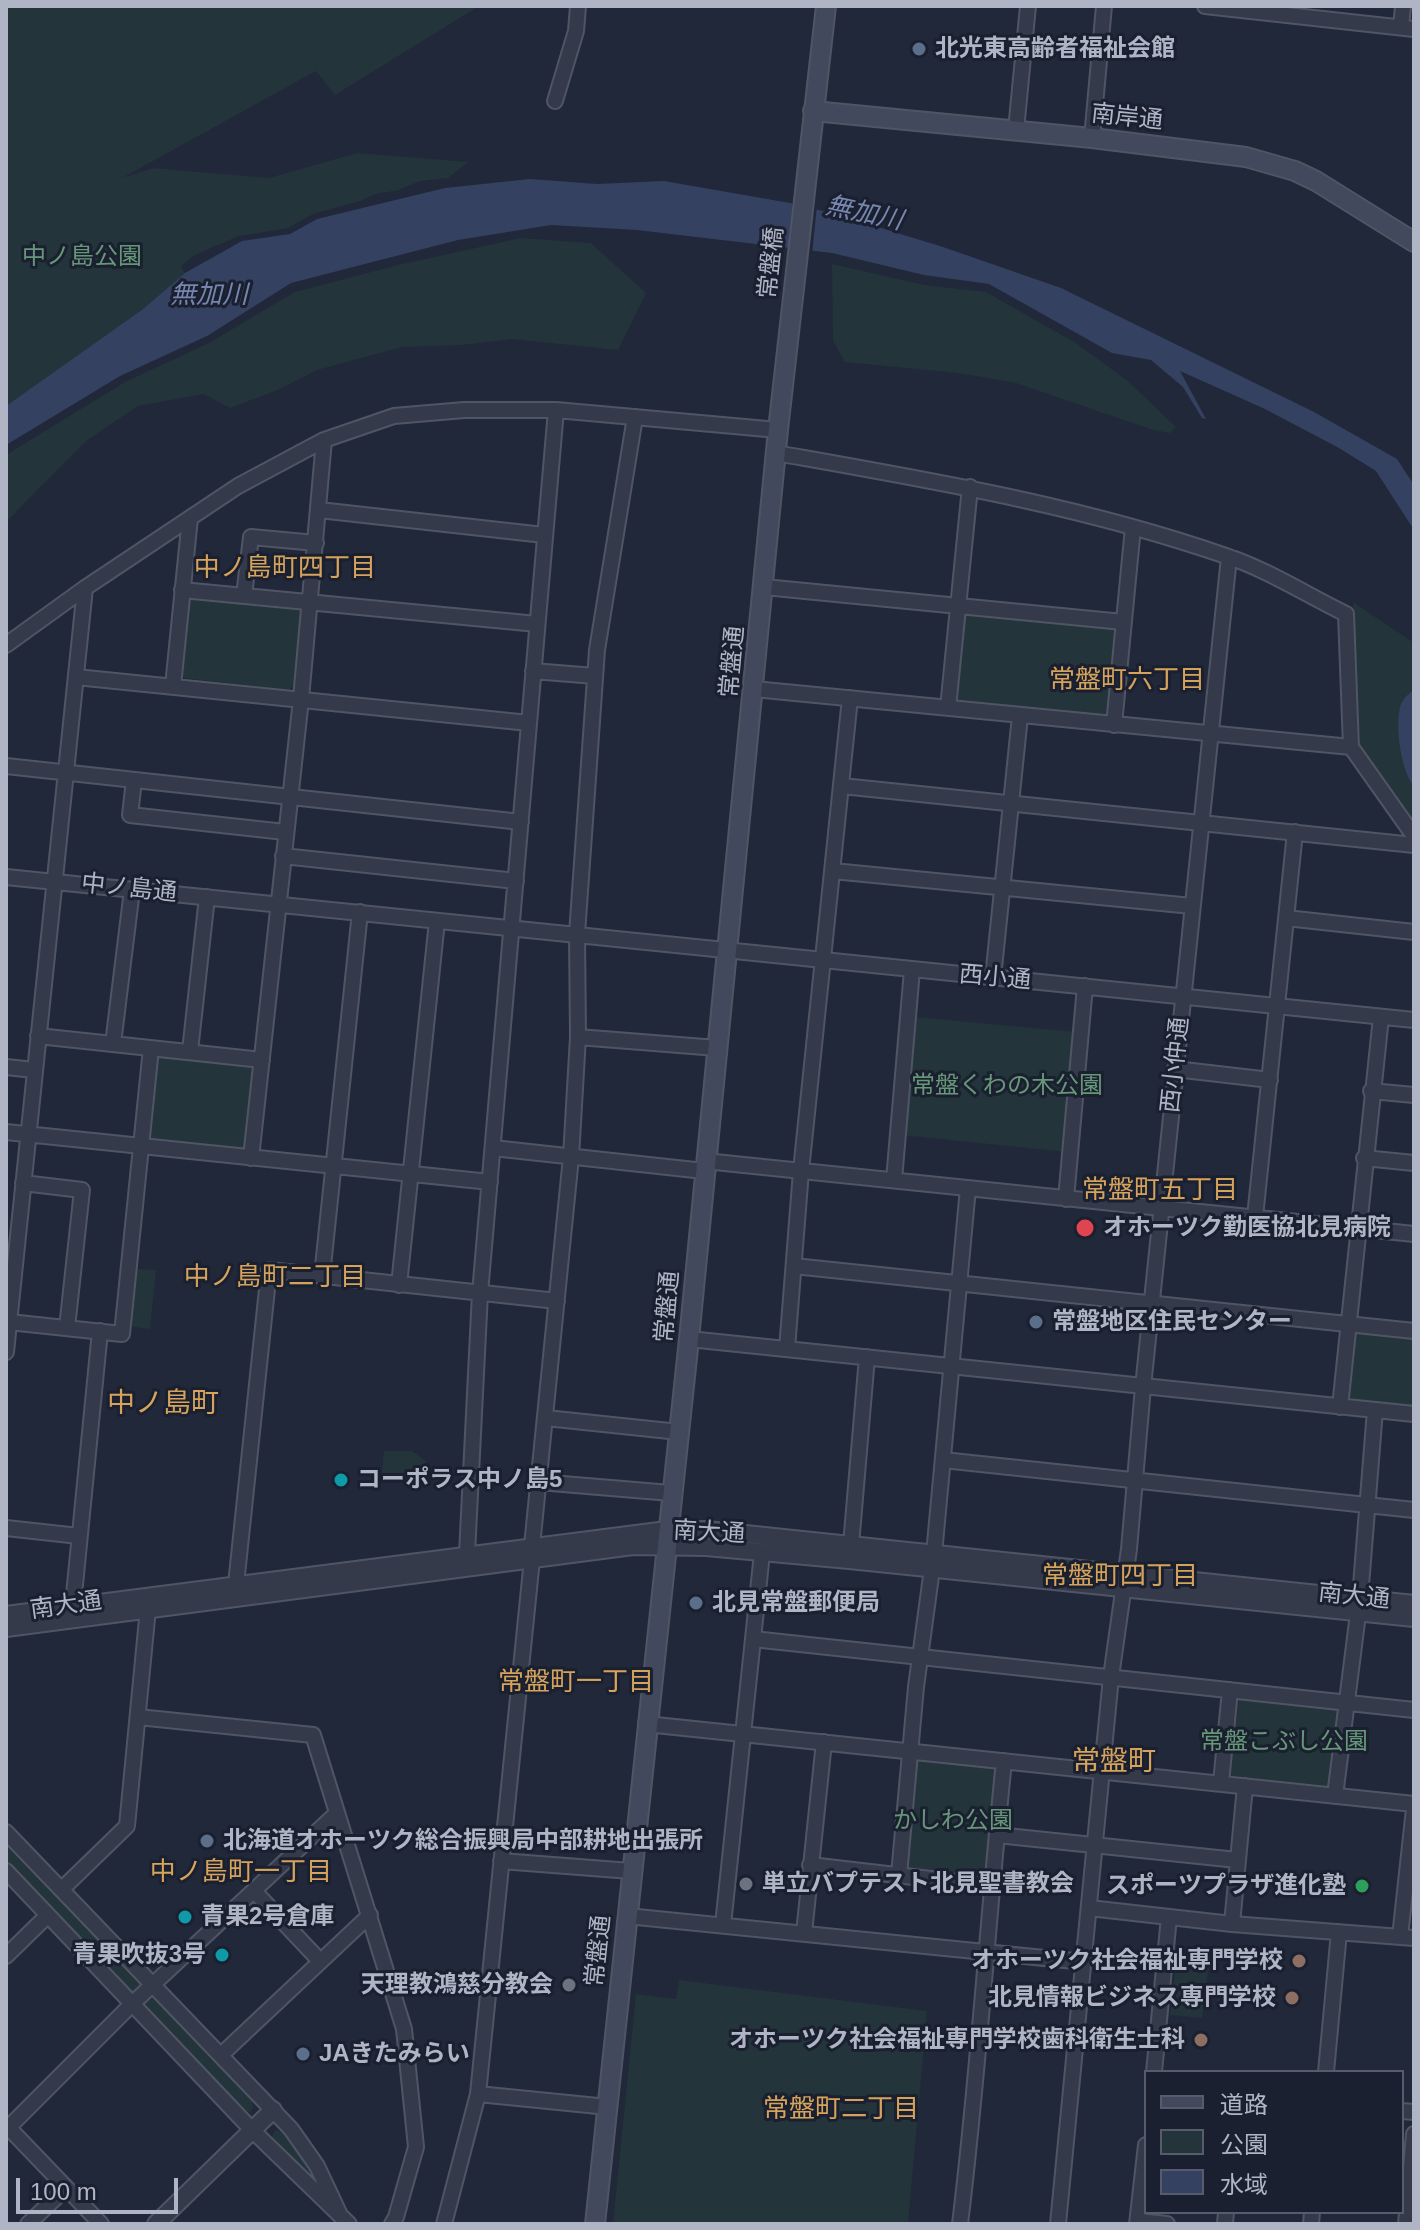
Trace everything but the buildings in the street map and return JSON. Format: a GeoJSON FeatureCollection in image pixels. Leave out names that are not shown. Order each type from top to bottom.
{"type":"FeatureCollection","features":[{"type":"Feature","properties":{"kind":"main road"},"geometry":{"type":"LineString","coordinates":[[813,111],[826,6]]}},
{"type":"Feature","properties":{"kind":"main road","name":"南岸通"},"geometry":{"type":"LineString","coordinates":[[813,111],[1219,152],[1271,163],[1316,181],[1414,242]]}},
{"type":"Feature","properties":{"kind":"main road","name":"常盤橋"},"geometry":{"type":"LineString","coordinates":[[782,394],[813,111]]}},
{"type":"Feature","properties":{"kind":"main road","name":"常盤通"},"geometry":{"type":"LineString","coordinates":[[595,2224],[689,1339],[782,394]]}},
{"type":"Feature","properties":{"kind":"street"},"geometry":{"type":"LineString","coordinates":[[555,101],[576,31],[578,6]]}},
{"type":"Feature","properties":{"kind":"street"},"geometry":{"type":"LineString","coordinates":[[1016,130],[1028,6]]}},
{"type":"Feature","properties":{"kind":"street"},"geometry":{"type":"LineString","coordinates":[[1092,138],[1104,6]]}},
{"type":"Feature","properties":{"kind":"street"},"geometry":{"type":"LineString","coordinates":[[1205,6],[1408,28],[1403,6]]}},
{"type":"Feature","properties":{"kind":"street"},"geometry":{"type":"LineString","coordinates":[[6,645],[238,486],[324,440],[394,416],[464,410],[556,410],[778,430]]}},
{"type":"Feature","properties":{"kind":"street"},"geometry":{"type":"LineString","coordinates":[[467,1554],[480,1293],[556,410]]}},
{"type":"Feature","properties":{"kind":"street"},"geometry":{"type":"LineString","coordinates":[[444,2224],[478,2094],[571,1157],[578,1037],[577,934],[597,650],[635,417]]}},
{"type":"Feature","properties":{"kind":"street"},"geometry":{"type":"LineString","coordinates":[[251,1158],[311,603],[324,440]]}},
{"type":"Feature","properties":{"kind":"street"},"geometry":{"type":"LineString","coordinates":[[776,453],[970,487],[1133,527],[1229,557],[1346,614],[1351,747],[1414,836]]}},
{"type":"Feature","properties":{"kind":"street"},"geometry":{"type":"LineString","coordinates":[[948,708],[970,487]]}},
{"type":"Feature","properties":{"kind":"street"},"geometry":{"type":"LineString","coordinates":[[319,510],[544,535]]}},
{"type":"Feature","properties":{"kind":"street"},"geometry":{"type":"LineString","coordinates":[[173,686],[190,518]]}},
{"type":"Feature","properties":{"kind":"street"},"geometry":{"type":"LineString","coordinates":[[1114,725],[1133,527]]}},
{"type":"Feature","properties":{"kind":"street"},"geometry":{"type":"LineString","coordinates":[[244,596],[251,537],[316,543]]}},
{"type":"Feature","properties":{"kind":"street","name":"西小仲通"},"geometry":{"type":"LineString","coordinates":[[1058,2224],[1111,1677],[1136,1479],[1151,1303],[1229,557]]}},
{"type":"Feature","properties":{"kind":"street"},"geometry":{"type":"LineString","coordinates":[[764,587],[1123,622]]}},
{"type":"Feature","properties":{"kind":"street"},"geometry":{"type":"LineString","coordinates":[[6,877],[56,882],[85,588]]}},
{"type":"Feature","properties":{"kind":"street"},"geometry":{"type":"LineString","coordinates":[[182,590],[537,624]]}},
{"type":"Feature","properties":{"kind":"street"},"geometry":{"type":"LineString","coordinates":[[533,671],[595,676]]}},
{"type":"Feature","properties":{"kind":"street"},"geometry":{"type":"LineString","coordinates":[[76,677],[529,723]]}},
{"type":"Feature","properties":{"kind":"street"},"geometry":{"type":"LineString","coordinates":[[754,689],[1351,747]]}},
{"type":"Feature","properties":{"kind":"street"},"geometry":{"type":"LineString","coordinates":[[787,1349],[801,1171],[850,698]]}},
{"type":"Feature","properties":{"kind":"street"},"geometry":{"type":"LineString","coordinates":[[993,978],[1020,716]]}},
{"type":"Feature","properties":{"kind":"street"},"geometry":{"type":"LineString","coordinates":[[6,766],[521,822]]}},
{"type":"Feature","properties":{"kind":"street"},"geometry":{"type":"LineString","coordinates":[[134,780],[130,815],[285,832]]}},
{"type":"Feature","properties":{"kind":"street"},"geometry":{"type":"LineString","coordinates":[[842,786],[1414,845]]}},
{"type":"Feature","properties":{"kind":"street"},"geometry":{"type":"LineString","coordinates":[[1255,1217],[1295,832]]}},
{"type":"Feature","properties":{"kind":"street"},"geometry":{"type":"LineString","coordinates":[[283,856],[516,881]]}},
{"type":"Feature","properties":{"kind":"street"},"geometry":{"type":"LineString","coordinates":[[833,871],[1192,906]]}},
{"type":"Feature","properties":{"kind":"street","name":"中ノ島通"},"geometry":{"type":"LineString","coordinates":[[6,1352],[14,1199],[23,1183],[56,882],[577,934]]}},
{"type":"Feature","properties":{"kind":"street"},"geometry":{"type":"LineString","coordinates":[[113,1044],[132,890]]}},
{"type":"Feature","properties":{"kind":"street"},"geometry":{"type":"LineString","coordinates":[[190,1051],[207,897]]}},
{"type":"Feature","properties":{"kind":"street"},"geometry":{"type":"LineString","coordinates":[[322,1276],[360,912]]}},
{"type":"Feature","properties":{"kind":"street"},"geometry":{"type":"LineString","coordinates":[[1286,918],[1414,932]]}},
{"type":"Feature","properties":{"kind":"street"},"geometry":{"type":"LineString","coordinates":[[399,1285],[437,921]]}},
{"type":"Feature","properties":{"kind":"street","name":"西小通"},"geometry":{"type":"LineString","coordinates":[[577,934],[1414,1020]]}},
{"type":"Feature","properties":{"kind":"street"},"geometry":{"type":"LineString","coordinates":[[894,1180],[912,970]]}},
{"type":"Feature","properties":{"kind":"street"},"geometry":{"type":"LineString","coordinates":[[1066,1199],[1085,986]]}},
{"type":"Feature","properties":{"kind":"street"},"geometry":{"type":"LineString","coordinates":[[1340,1407],[1381,1017]]}},
{"type":"Feature","properties":{"kind":"street"},"geometry":{"type":"LineString","coordinates":[[38,1036],[262,1060]]}},
{"type":"Feature","properties":{"kind":"street"},"geometry":{"type":"LineString","coordinates":[[578,1037],[717,1048]]}},
{"type":"Feature","properties":{"kind":"street"},"geometry":{"type":"LineString","coordinates":[[9,1322],[122,1334],[151,1048]]}},
{"type":"Feature","properties":{"kind":"street"},"geometry":{"type":"LineString","coordinates":[[6,1067],[34,1070]]}},
{"type":"Feature","properties":{"kind":"street"},"geometry":{"type":"LineString","coordinates":[[1175,1069],[1270,1080]]}},
{"type":"Feature","properties":{"kind":"street"},"geometry":{"type":"LineString","coordinates":[[1371,1091],[1414,1095]]}},
{"type":"Feature","properties":{"kind":"street"},"geometry":{"type":"LineString","coordinates":[[6,1132],[490,1182]]}},
{"type":"Feature","properties":{"kind":"street"},"geometry":{"type":"LineString","coordinates":[[493,1148],[571,1157],[801,1171],[1414,1234]]}},
{"type":"Feature","properties":{"kind":"street"},"geometry":{"type":"LineString","coordinates":[[1364,1158],[1414,1163]]}},
{"type":"Feature","properties":{"kind":"street"},"geometry":{"type":"LineString","coordinates":[[23,1183],[82,1190],[67,1328]]}},
{"type":"Feature","properties":{"kind":"street"},"geometry":{"type":"LineString","coordinates":[[899,1875],[919,1657],[933,1561],[968,1188]]}},
{"type":"Feature","properties":{"kind":"street"},"geometry":{"type":"LineString","coordinates":[[794,1266],[1414,1331]]}},
{"type":"Feature","properties":{"kind":"street"},"geometry":{"type":"LineString","coordinates":[[235,1591],[269,1270],[557,1301]]}},
{"type":"Feature","properties":{"kind":"street"},"geometry":{"type":"LineString","coordinates":[[73,1605],[100,1331]]}},
{"type":"Feature","properties":{"kind":"street"},"geometry":{"type":"LineString","coordinates":[[689,1339],[1414,1414]]}},
{"type":"Feature","properties":{"kind":"street"},"geometry":{"type":"LineString","coordinates":[[851,1545],[867,1357]]}},
{"type":"Feature","properties":{"kind":"street"},"geometry":{"type":"LineString","coordinates":[[1335,1796],[1359,1605],[1375,1410]]}},
{"type":"Feature","properties":{"kind":"street"},"geometry":{"type":"LineString","coordinates":[[546,1418],[679,1432]]}},
{"type":"Feature","properties":{"kind":"street"},"geometry":{"type":"LineString","coordinates":[[943,1460],[1414,1510]]}},
{"type":"Feature","properties":{"kind":"street"},"geometry":{"type":"LineString","coordinates":[[539,1482],[671,1493]]}},
{"type":"Feature","properties":{"kind":"street"},"geometry":{"type":"LineString","coordinates":[[6,1528],[79,1536]]}},
{"type":"Feature","properties":{"kind":"street","name":"南大通"},"geometry":{"type":"LineString","coordinates":[[6,1628],[149,1603],[667,1538],[707,1530],[851,1545],[933,1561]]}},
{"type":"Feature","properties":{"kind":"street","name":"南大通"},"geometry":{"type":"LineString","coordinates":[[667,1538],[762,1553],[933,1561],[1359,1605],[1414,1604]]}},
{"type":"Feature","properties":{"kind":"street","name":"南大通"},"geometry":{"type":"LineString","coordinates":[[235,1591],[467,1554],[532,1553]]}},
{"type":"Feature","properties":{"kind":"street"},"geometry":{"type":"LineString","coordinates":[[723,1925],[762,1553]]}},
{"type":"Feature","properties":{"kind":"street"},"geometry":{"type":"LineString","coordinates":[[62,1889],[127,1826],[149,1603]]}},
{"type":"Feature","properties":{"kind":"street","name":"南大通"},"geometry":{"type":"LineString","coordinates":[[6,1615],[73,1605],[149,1603]]}},
{"type":"Feature","properties":{"kind":"street","name":"南大通"},"geometry":{"type":"LineString","coordinates":[[1359,1605],[1414,1618]]}},
{"type":"Feature","properties":{"kind":"street"},"geometry":{"type":"LineString","coordinates":[[753,1639],[1414,1710]]}},
{"type":"Feature","properties":{"kind":"street"},"geometry":{"type":"LineString","coordinates":[[1221,1783],[1230,1690]]}},
{"type":"Feature","properties":{"kind":"street"},"geometry":{"type":"LineString","coordinates":[[138,1717],[313,1735],[404,2029],[416,2147],[392,2224]]}},
{"type":"Feature","properties":{"kind":"street"},"geometry":{"type":"LineString","coordinates":[[646,1724],[1414,1806],[1407,1938],[1232,1924],[1089,1908]]}},
{"type":"Feature","properties":{"kind":"street"},"geometry":{"type":"LineString","coordinates":[[804,1933],[824,1742]]}},
{"type":"Feature","properties":{"kind":"street"},"geometry":{"type":"LineString","coordinates":[[960,2224],[1004,1761]]}},
{"type":"Feature","properties":{"kind":"street"},"geometry":{"type":"LineString","coordinates":[[1232,1924],[1245,1786]]}},
{"type":"Feature","properties":{"kind":"street"},"geometry":{"type":"LineString","coordinates":[[101,2224],[7,2127],[132,2004],[337,1813]]}},
{"type":"Feature","properties":{"kind":"street"},"geometry":{"type":"LineString","coordinates":[[6,1832],[291,2129],[317,2166],[345,2220]]}},
{"type":"Feature","properties":{"kind":"street"},"geometry":{"type":"LineString","coordinates":[[997,1835],[1237,1860]]}},
{"type":"Feature","properties":{"kind":"street"},"geometry":{"type":"LineString","coordinates":[[501,1861],[631,1871]]}},
{"type":"Feature","properties":{"kind":"street"},"geometry":{"type":"LineString","coordinates":[[810,1865],[991,1886]]}},
{"type":"Feature","properties":{"kind":"street"},"geometry":{"type":"LineString","coordinates":[[6,1871],[253,2131],[345,2220]]}},
{"type":"Feature","properties":{"kind":"street"},"geometry":{"type":"LineString","coordinates":[[254,1891],[320,1961]]}},
{"type":"Feature","properties":{"kind":"street"},"geometry":{"type":"LineString","coordinates":[[6,1956],[48,1915]]}},
{"type":"Feature","properties":{"kind":"street"},"geometry":{"type":"LineString","coordinates":[[221,2055],[370,1915]]}},
{"type":"Feature","properties":{"kind":"street"},"geometry":{"type":"LineString","coordinates":[[627,1916],[1084,1962]]}},
{"type":"Feature","properties":{"kind":"street"},"geometry":{"type":"LineString","coordinates":[[1154,2070],[1169,1917]]}},
{"type":"Feature","properties":{"kind":"street"},"geometry":{"type":"LineString","coordinates":[[1326,2070],[1339,1932]]}},
{"type":"Feature","properties":{"kind":"street"},"geometry":{"type":"LineString","coordinates":[[478,2094],[608,2107]]}},
{"type":"Feature","properties":{"kind":"street"},"geometry":{"type":"LineString","coordinates":[[156,2224],[273,2110]]}},
{"type":"Feature","properties":{"kind":"street"},"geometry":{"type":"LineString","coordinates":[[1406,2224],[1414,2134]]}},
{"type":"Feature","properties":{"kind":"street"},"geometry":{"type":"LineString","coordinates":[[1144,2162],[1137,2222],[1167,2224]]}},
{"type":"Feature","properties":{"kind":"street"},"geometry":{"type":"LineString","coordinates":[[28,2224],[66,2188]]}},
{"type":"Feature","properties":{"kind":"green space","name":"中ノ島公園"},"geometry":{"type":"Polygon","coordinates":[[[6,6],[479,6],[335,95],[316,71],[122,178],[153,168],[269,178],[357,153],[468,162],[448,178],[420,181],[396,191],[378,193],[313,214],[288,228],[239,236],[195,255],[181,266],[185,273],[143,309],[6,406],[6,6]]]}},
{"type":"Feature","properties":{"kind":"green space"},"geometry":{"type":"Polygon","coordinates":[[[521,238],[591,243],[646,293],[618,350],[512,339],[402,347],[317,370],[275,391],[230,408],[204,394],[138,406],[86,441],[6,522],[6,455],[125,382],[207,344],[295,292],[521,238]]]}},
{"type":"Feature","properties":{"kind":"green space"},"geometry":{"type":"Polygon","coordinates":[[[832,264],[924,285],[986,292],[1074,342],[1128,381],[1176,427],[1170,433],[1153,430],[1016,383],[958,373],[845,362],[833,341],[832,264]]]}},
{"type":"Feature","properties":{"kind":"green space"},"geometry":{"type":"Polygon","coordinates":[[[190,597],[299,607],[302,612],[295,685],[289,690],[185,678],[179,674],[187,600],[190,597]]]}},
{"type":"Feature","properties":{"kind":"green space"},"geometry":{"type":"Polygon","coordinates":[[[1353,602],[1414,643],[1414,828],[1360,752],[1353,602]]]}},
{"type":"Feature","properties":{"kind":"green space"},"geometry":{"type":"Polygon","coordinates":[[[964,610],[1118,628],[1110,720],[953,704],[964,610]]]}},
{"type":"Feature","properties":{"kind":"green space","name":"常盤くわの木公園"},"geometry":{"type":"Polygon","coordinates":[[[914,1017],[1077,1032],[1066,1152],[902,1135],[914,1017]]]}},
{"type":"Feature","properties":{"kind":"green space"},"geometry":{"type":"Polygon","coordinates":[[[161,1055],[250,1065],[257,1071],[247,1146],[240,1150],[153,1140],[146,1134],[155,1059],[161,1055]]]}},
{"type":"Feature","properties":{"kind":"green space"},"geometry":{"type":"Polygon","coordinates":[[[135,1269],[156,1270],[150,1329],[134,1327],[129,1322],[135,1269]]]}},
{"type":"Feature","properties":{"kind":"green space"},"geometry":{"type":"Polygon","coordinates":[[[1356,1331],[1414,1337],[1414,1409],[1348,1402],[1356,1331]]]}},
{"type":"Feature","properties":{"kind":"green space"},"geometry":{"type":"Polygon","coordinates":[[[384,1451],[412,1451],[426,1461],[426,1471],[415,1478],[382,1473],[384,1451]]]}},
{"type":"Feature","properties":{"kind":"green space","name":"常盤こぶし公園"},"geometry":{"type":"Polygon","coordinates":[[[1239,1698],[1339,1709],[1329,1786],[1230,1776],[1239,1698]]]}},
{"type":"Feature","properties":{"kind":"green space","name":"かしわ公園"},"geometry":{"type":"Polygon","coordinates":[[[917,1758],[1000,1770],[988,1881],[907,1873],[917,1758]]]}},
{"type":"Feature","properties":{"kind":"green space"},"geometry":{"type":"Polygon","coordinates":[[[6,1838],[144,1986],[136,1995],[127,1992],[6,1863],[6,1838]]]}},
{"type":"Feature","properties":{"kind":"green space"},"geometry":{"type":"Polygon","coordinates":[[[1177,1954],[1210,1957],[1202,2018],[1170,2015],[1177,1954]]]}},
{"type":"Feature","properties":{"kind":"green space"},"geometry":{"type":"Polygon","coordinates":[[[679,1980],[927,2011],[908,2224],[613,2224],[636,1994],[676,1999],[679,1980]]]}},
{"type":"Feature","properties":{"kind":"green space"},"geometry":{"type":"Polygon","coordinates":[[[155,1996],[252,2101],[250,2112],[243,2111],[148,2011],[145,2004],[155,1996]]]}},
{"type":"Feature","properties":{"kind":"green space"},"geometry":{"type":"Polygon","coordinates":[[[275,2130],[289,2136],[301,2149],[313,2180],[270,2140],[275,2130]]]}},
{"type":"Feature","properties":{"kind":"water","name":"無加川"},"geometry":{"type":"Polygon","coordinates":[[[530,179],[597,184],[664,181],[790,203],[943,247],[1061,288],[1314,412],[1397,459],[1414,485],[1414,530],[1376,471],[1339,448],[1265,409],[1180,371],[1206,419],[1202,418],[1183,387],[1151,360],[1112,353],[989,284],[924,275],[832,253],[637,230],[551,225],[458,240],[291,283],[207,336],[120,376],[6,445],[6,406],[143,309],[185,273],[242,241],[290,234],[317,219],[445,188],[530,179]]]}},
{"type":"Feature","properties":{"kind":"water"},"geometry":{"type":"Polygon","coordinates":[[[1414,690],[1414,786],[1402,759],[1398,723],[1401,704],[1414,690]]]}},
{"type":"Feature","properties":{"kind":"pier"},"geometry":{"type":"Polygon","coordinates":[[[793,200],[817,205],[812,254],[788,251],[793,200]]]}},
{"type":"Feature","properties":{"kind":"place","name":"北光東高齢者福祉会館"},"geometry":{"type":"Point","coordinates":[919,49]}},
{"type":"Feature","properties":{"kind":"place","name":"オホーツク勤医協北見病院"},"geometry":{"type":"Point","coordinates":[1085,1228]}},
{"type":"Feature","properties":{"kind":"place","name":"常盤地区住民センター"},"geometry":{"type":"Point","coordinates":[1036,1322]}},
{"type":"Feature","properties":{"kind":"place","name":"コーポラス中ノ島5"},"geometry":{"type":"Point","coordinates":[341,1480]}},
{"type":"Feature","properties":{"kind":"place","name":"北見常盤郵便局"},"geometry":{"type":"Point","coordinates":[696,1603]}},
{"type":"Feature","properties":{"kind":"place","name":"北海道オホーツク総合振興局中部耕地出張所"},"geometry":{"type":"Point","coordinates":[207,1841]}},
{"type":"Feature","properties":{"kind":"place","name":"単立バプテスト北見聖書教会"},"geometry":{"type":"Point","coordinates":[746,1884]}},
{"type":"Feature","properties":{"kind":"place","name":"スポーツプラザ進化塾"},"geometry":{"type":"Point","coordinates":[1362,1886]}},
{"type":"Feature","properties":{"kind":"place","name":"青果2号倉庫"},"geometry":{"type":"Point","coordinates":[185,1917]}},
{"type":"Feature","properties":{"kind":"place","name":"青果吹抜3号"},"geometry":{"type":"Point","coordinates":[222,1955]}},
{"type":"Feature","properties":{"kind":"place","name":"オホーツク社会福祉専門学校"},"geometry":{"type":"Point","coordinates":[1299,1961]}},
{"type":"Feature","properties":{"kind":"place","name":"天理教鴻慈分教会"},"geometry":{"type":"Point","coordinates":[569,1985]}},
{"type":"Feature","properties":{"kind":"place","name":"北見情報ビジネス専門学校"},"geometry":{"type":"Point","coordinates":[1292,1998]}},
{"type":"Feature","properties":{"kind":"place","name":"オホーツク社会福祉専門学校歯科衛生士科"},"geometry":{"type":"Point","coordinates":[1201,2040]}},
{"type":"Feature","properties":{"kind":"place","name":"JAきたみらい"},"geometry":{"type":"Point","coordinates":[303,2054]}},
{"type":"Feature","properties":{"kind":"district","name":"中ノ島町四丁目"},"geometry":{"type":"Point","coordinates":[285,569]}},
{"type":"Feature","properties":{"kind":"district","name":"常盤町六丁目"},"geometry":{"type":"Point","coordinates":[1127,681]}},
{"type":"Feature","properties":{"kind":"district","name":"常盤町五丁目"},"geometry":{"type":"Point","coordinates":[1160,1191]}},
{"type":"Feature","properties":{"kind":"district","name":"中ノ島町二丁目"},"geometry":{"type":"Point","coordinates":[275,1278]}},
{"type":"Feature","properties":{"kind":"district","name":"中ノ島町"},"geometry":{"type":"Point","coordinates":[163,1404]}},
{"type":"Feature","properties":{"kind":"district","name":"常盤町四丁目"},"geometry":{"type":"Point","coordinates":[1120,1577]}},
{"type":"Feature","properties":{"kind":"district","name":"常盤町一丁目"},"geometry":{"type":"Point","coordinates":[576,1683]}},
{"type":"Feature","properties":{"kind":"district","name":"常盤町"},"geometry":{"type":"Point","coordinates":[1114,1762]}},
{"type":"Feature","properties":{"kind":"district","name":"中ノ島町一丁目"},"geometry":{"type":"Point","coordinates":[241,1873]}},
{"type":"Feature","properties":{"kind":"district","name":"常盤町二丁目"},"geometry":{"type":"Point","coordinates":[841,2110]}}]}
